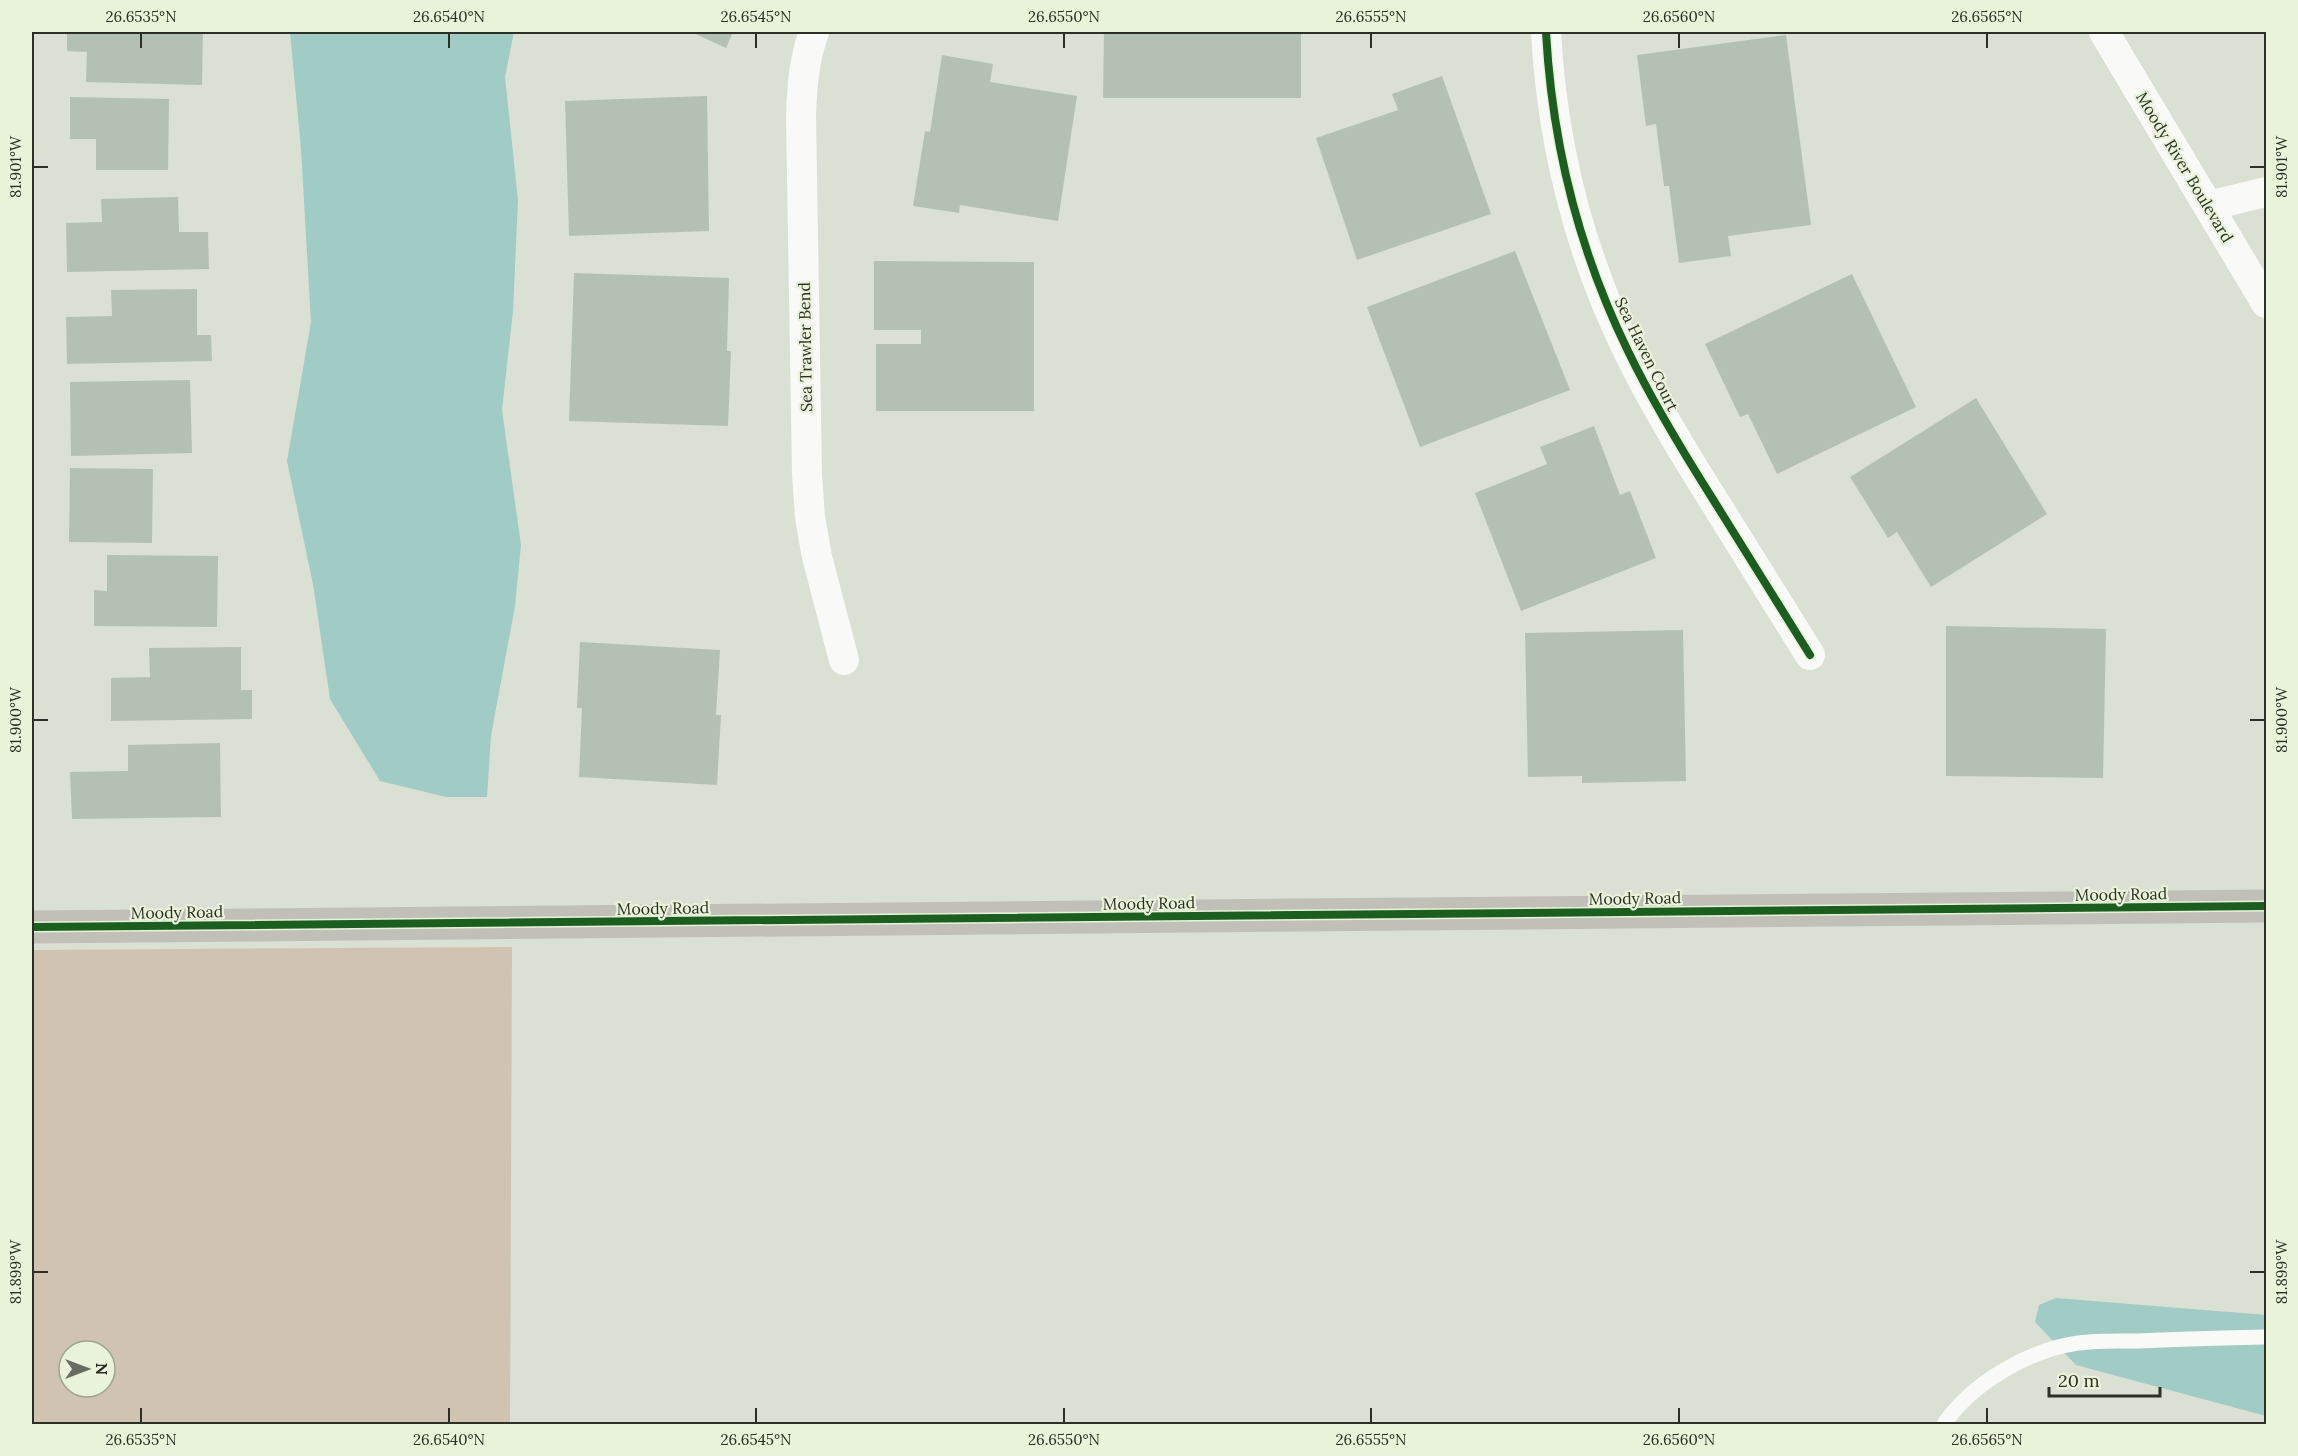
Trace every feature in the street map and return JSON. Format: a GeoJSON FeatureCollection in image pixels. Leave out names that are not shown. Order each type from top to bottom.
{"type":"FeatureCollection","features":[{"type":"Feature","properties":{"kind":"street","name":"Sea Trawler Bend"},"geometry":{"type":"LineString","coordinates":[[814,32],[806,57],[802,94],[807,474],[810,518],[817,557],[844,660]]}},
{"type":"Feature","properties":{"kind":"street","name":"Sea Haven Court"},"geometry":{"type":"LineString","coordinates":[[1546,32],[1548,71],[1558,147],[1575,213],[1605,299],[1627,350],[1660,414],[1810,655]]}},
{"type":"Feature","properties":{"kind":"street","name":"Moody River Boulevard"},"geometry":{"type":"LineString","coordinates":[[2104,32],[2266,303]]}},
{"type":"Feature","properties":{"kind":"street"},"geometry":{"type":"LineString","coordinates":[[2208,206],[2266,192]]}},
{"type":"Feature","properties":{"kind":"street","name":"Moody Road"},"geometry":{"type":"LineString","coordinates":[[32,927],[2266,906]]}},
{"type":"Feature","properties":{"kind":"lane"},"geometry":{"type":"LineString","coordinates":[[1944,1425],[1952,1413],[1980,1387],[2012,1367],[2043,1352],[2078,1343],[2266,1336]]}},
{"type":"Feature","properties":{"kind":"shaded area"},"geometry":{"type":"Polygon","coordinates":[[[512,947],[510,1424],[32,1424],[32,950],[512,947]]]}},
{"type":"Feature","properties":{"kind":"water"},"geometry":{"type":"Polygon","coordinates":[[[290,32],[514,32],[505,77],[518,200],[513,311],[502,410],[521,545],[515,606],[491,736],[487,797],[446,797],[380,781],[330,699],[313,584],[287,461],[311,322],[301,149],[290,32]]]}},
{"type":"Feature","properties":{"kind":"water"},"geometry":{"type":"Polygon","coordinates":[[[2056,1298],[2266,1315],[2266,1416],[2076,1365],[2035,1322],[2039,1305],[2056,1298]]]}},
{"type":"Feature","properties":{"kind":"building"},"geometry":{"type":"Polygon","coordinates":[[[67,32],[203,32],[202,85],[86,82],[87,52],[67,51],[67,32]]]}},
{"type":"Feature","properties":{"kind":"building"},"geometry":{"type":"Polygon","coordinates":[[[691,32],[733,32],[726,48],[691,32]]]}},
{"type":"Feature","properties":{"kind":"building"},"geometry":{"type":"Polygon","coordinates":[[[1104,32],[1301,32],[1301,98],[1103,98],[1104,32]]]}},
{"type":"Feature","properties":{"kind":"building"},"geometry":{"type":"Polygon","coordinates":[[[1786,35],[1811,225],[1728,236],[1731,256],[1679,263],[1669,186],[1664,186],[1656,124],[1646,126],[1637,55],[1786,35]]]}},
{"type":"Feature","properties":{"kind":"building"},"geometry":{"type":"Polygon","coordinates":[[[942,55],[993,64],[990,82],[1077,96],[1058,221],[960,205],[959,213],[913,206],[925,131],[930,132],[942,55]]]}},
{"type":"Feature","properties":{"kind":"building"},"geometry":{"type":"Polygon","coordinates":[[[1442,76],[1491,214],[1357,260],[1316,138],[1398,110],[1392,94],[1442,76]]]}},
{"type":"Feature","properties":{"kind":"building"},"geometry":{"type":"Polygon","coordinates":[[[707,96],[709,231],[569,236],[565,101],[707,96]]]}},
{"type":"Feature","properties":{"kind":"building"},"geometry":{"type":"Polygon","coordinates":[[[70,97],[169,99],[168,170],[96,170],[96,139],[70,139],[70,97]]]}},
{"type":"Feature","properties":{"kind":"building"},"geometry":{"type":"Polygon","coordinates":[[[178,197],[179,232],[208,232],[209,269],[67,272],[66,223],[102,222],[101,199],[178,197]]]}},
{"type":"Feature","properties":{"kind":"building"},"geometry":{"type":"Polygon","coordinates":[[[1515,251],[1570,390],[1420,447],[1367,307],[1515,251]]]}},
{"type":"Feature","properties":{"kind":"building"},"geometry":{"type":"Polygon","coordinates":[[[874,261],[1034,262],[1034,411],[876,411],[876,344],[921,344],[921,330],[874,330],[874,261]]]}},
{"type":"Feature","properties":{"kind":"building"},"geometry":{"type":"Polygon","coordinates":[[[574,273],[729,278],[727,351],[731,351],[728,426],[569,421],[574,273]]]}},
{"type":"Feature","properties":{"kind":"building"},"geometry":{"type":"Polygon","coordinates":[[[1852,274],[1916,407],[1777,474],[1748,414],[1740,417],[1705,344],[1852,274]]]}},
{"type":"Feature","properties":{"kind":"building"},"geometry":{"type":"Polygon","coordinates":[[[197,289],[197,335],[211,335],[212,361],[67,364],[66,317],[112,316],[111,290],[197,289]]]}},
{"type":"Feature","properties":{"kind":"building"},"geometry":{"type":"Polygon","coordinates":[[[190,380],[192,453],[71,456],[70,382],[190,380]]]}},
{"type":"Feature","properties":{"kind":"building"},"geometry":{"type":"Polygon","coordinates":[[[1976,398],[2047,514],[1931,587],[1897,532],[1888,538],[1850,477],[1976,398]]]}},
{"type":"Feature","properties":{"kind":"building"},"geometry":{"type":"Polygon","coordinates":[[[1594,426],[1620,495],[1630,491],[1656,558],[1521,611],[1475,493],[1547,464],[1540,447],[1594,426]]]}},
{"type":"Feature","properties":{"kind":"building"},"geometry":{"type":"Polygon","coordinates":[[[70,468],[153,469],[152,543],[69,542],[70,468]]]}},
{"type":"Feature","properties":{"kind":"building"},"geometry":{"type":"Polygon","coordinates":[[[107,555],[218,556],[217,627],[94,626],[94,590],[107,591],[107,555]]]}},
{"type":"Feature","properties":{"kind":"building"},"geometry":{"type":"Polygon","coordinates":[[[1946,626],[2106,629],[2103,778],[1946,776],[1946,626]]]}},
{"type":"Feature","properties":{"kind":"building"},"geometry":{"type":"Polygon","coordinates":[[[1683,630],[1686,781],[1582,783],[1582,776],[1528,777],[1525,633],[1683,630]]]}},
{"type":"Feature","properties":{"kind":"building"},"geometry":{"type":"Polygon","coordinates":[[[580,642],[720,650],[716,715],[721,715],[717,785],[579,777],[582,708],[577,708],[580,642]]]}},
{"type":"Feature","properties":{"kind":"building"},"geometry":{"type":"Polygon","coordinates":[[[241,647],[241,690],[252,690],[252,719],[111,721],[111,678],[150,677],[149,648],[241,647]]]}},
{"type":"Feature","properties":{"kind":"building"},"geometry":{"type":"Polygon","coordinates":[[[220,743],[221,817],[72,819],[70,772],[128,771],[128,745],[220,743]]]}},
{"type":"Feature","properties":{"kind":"cycle path"},"geometry":{"type":"LineString","coordinates":[[1546,32],[1554,114],[1571,195],[1595,274],[1611,313],[1669,427],[1810,655]]}},
{"type":"Feature","properties":{"kind":"cycle path"},"geometry":{"type":"LineString","coordinates":[[32,927],[2266,906]]}}]}
